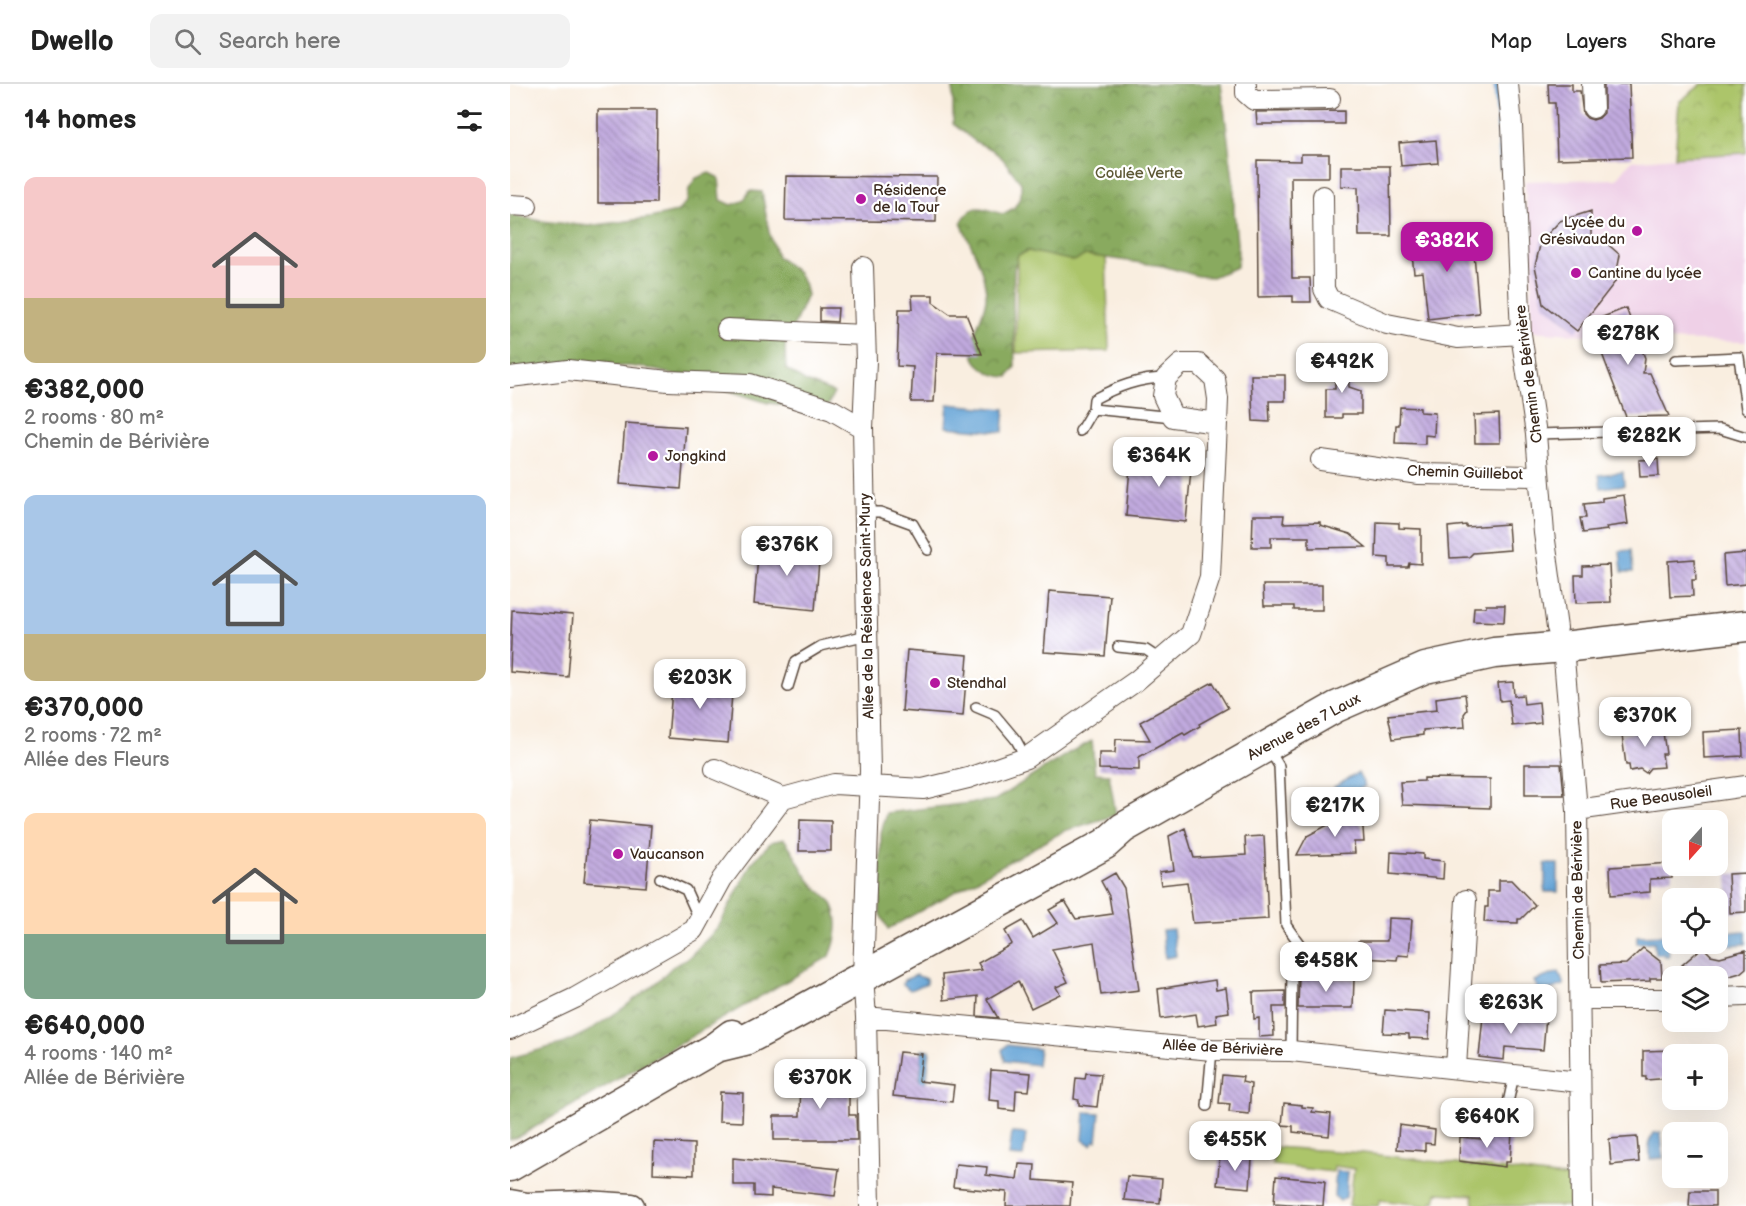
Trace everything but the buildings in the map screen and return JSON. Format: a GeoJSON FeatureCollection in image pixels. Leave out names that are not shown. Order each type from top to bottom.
{"type":"FeatureCollection","features":[{"type":"Feature","properties":{"kind":"main road","name":"Avenue des 7 Laux"},"geometry":{"type":"LineString","coordinates":[[510,1166],[716,1047],[745,1040],[863,968],[1105,844],[1123,828],[1335,706],[1425,668],[1560,637],[1746,626]]}},
{"type":"Feature","properties":{"kind":"street"},"geometry":{"type":"LineString","coordinates":[[1246,84],[1246,93],[1254,100],[1330,99]]}},
{"type":"Feature","properties":{"kind":"street","name":"Chemin de Bérivière"},"geometry":{"type":"LineString","coordinates":[[1508,84],[1512,126],[1521,334],[1536,434],[1539,476],[1560,637],[1577,810],[1582,1206]]}},
{"type":"Feature","properties":{"kind":"street"},"geometry":{"type":"LineString","coordinates":[[1592,84],[1593,108]]}},
{"type":"Feature","properties":{"kind":"street"},"geometry":{"type":"LineString","coordinates":[[1323,196],[1324,289],[1329,299],[1387,324],[1458,338],[1521,334]]}},
{"type":"Feature","properties":{"kind":"street","name":"Allée de la Résidence Saint-Mury"},"geometry":{"type":"LineString","coordinates":[[863,267],[865,335],[863,428],[870,784],[863,968],[870,1206]]}},
{"type":"Feature","properties":{"kind":"street"},"geometry":{"type":"LineString","coordinates":[[727,328],[865,335]]}},
{"type":"Feature","properties":{"kind":"street"},"geometry":{"type":"LineString","coordinates":[[510,1029],[595,987],[694,930],[722,879],[783,798],[834,784],[870,784],[923,789],[968,778],[1026,758],[1136,681],[1161,660],[1191,634],[1210,577],[1217,423],[1218,399],[1215,379],[1199,364],[1181,364],[1166,378],[1163,396],[1173,417],[1217,423]]}},
{"type":"Feature","properties":{"kind":"street"},"geometry":{"type":"LineString","coordinates":[[510,377],[568,370],[668,381],[750,384],[832,410],[863,428]]}},
{"type":"Feature","properties":{"kind":"street","name":"Chemin Guillebot"},"geometry":{"type":"LineString","coordinates":[[1321,460],[1419,474],[1539,476]]}},
{"type":"Feature","properties":{"kind":"street"},"geometry":{"type":"LineString","coordinates":[[715,769],[783,798]]}},
{"type":"Feature","properties":{"kind":"street","name":"Rue Beausoleil"},"geometry":{"type":"LineString","coordinates":[[1577,810],[1746,786]]}},
{"type":"Feature","properties":{"kind":"street"},"geometry":{"type":"LineString","coordinates":[[1456,1068],[1466,900]]}},
{"type":"Feature","properties":{"kind":"street"},"geometry":{"type":"LineString","coordinates":[[1728,997],[1746,996]]}},
{"type":"Feature","properties":{"kind":"street"},"geometry":{"type":"LineString","coordinates":[[1580,999],[1662,999]]}},
{"type":"Feature","properties":{"kind":"street","name":"Allée de Bérivière"},"geometry":{"type":"LineString","coordinates":[[866,1017],[1212,1050],[1291,1051],[1580,1082]]}},
{"type":"Feature","properties":{"kind":"street"},"geometry":{"type":"LineString","coordinates":[[510,1202],[526,1205],[586,1203],[632,1206]]}},
{"type":"Feature","properties":{"kind":"lane"},"geometry":{"type":"LineString","coordinates":[[1676,360],[1739,357],[1746,409]]}},
{"type":"Feature","properties":{"kind":"lane"},"geometry":{"type":"LineString","coordinates":[[1080,431],[1093,409],[1094,399],[1122,385],[1150,378],[1166,378]]}},
{"type":"Feature","properties":{"kind":"lane"},"geometry":{"type":"LineString","coordinates":[[1093,409],[1173,417]]}},
{"type":"Feature","properties":{"kind":"lane"},"geometry":{"type":"LineString","coordinates":[[1536,434],[1720,429],[1746,437]]}},
{"type":"Feature","properties":{"kind":"lane"},"geometry":{"type":"LineString","coordinates":[[865,512],[880,512],[913,524],[928,550]]}},
{"type":"Feature","properties":{"kind":"lane"},"geometry":{"type":"LineString","coordinates":[[788,687],[796,661],[821,646],[867,636]]}},
{"type":"Feature","properties":{"kind":"lane"},"geometry":{"type":"LineString","coordinates":[[1118,646],[1146,650],[1161,660]]}},
{"type":"Feature","properties":{"kind":"lane"},"geometry":{"type":"LineString","coordinates":[[976,707],[995,715],[1016,740],[1026,758]]}},
{"type":"Feature","properties":{"kind":"lane"},"geometry":{"type":"LineString","coordinates":[[1266,746],[1279,766],[1286,925],[1305,953],[1302,969],[1292,970],[1291,1051]]}},
{"type":"Feature","properties":{"kind":"lane"},"geometry":{"type":"LineString","coordinates":[[660,878],[686,890],[699,920]]}},
{"type":"Feature","properties":{"kind":"lane"},"geometry":{"type":"LineString","coordinates":[[1207,1106],[1212,1050]]}},
{"type":"Feature","properties":{"kind":"lane"},"geometry":{"type":"LineString","coordinates":[[1503,1126],[1514,1075]]}},
{"type":"Feature","properties":{"kind":"shaded area","name":"Lycée du Grésivaudan"},"geometry":{"type":"Polygon","coordinates":[[[1702,84],[1746,84],[1746,342],[1660,340],[1531,331],[1532,282],[1525,181],[1617,179],[1631,161],[1675,157],[1679,102],[1702,84]]]}},
{"type":"Feature","properties":{"kind":"green space","name":"Coulée Verte"},"geometry":{"type":"Polygon","coordinates":[[[953,84],[1221,84],[1234,187],[1237,267],[1212,277],[1198,276],[1163,266],[1086,255],[1074,261],[1028,251],[1018,255],[1014,269],[1013,298],[1015,367],[1008,377],[989,372],[976,360],[972,351],[986,301],[986,292],[979,265],[961,223],[965,216],[974,209],[979,208],[1003,214],[1014,208],[1021,196],[1021,183],[1003,159],[953,124],[953,84]]]}},
{"type":"Feature","properties":{"kind":"green space"},"geometry":{"type":"Polygon","coordinates":[[[1702,84],[1746,84],[1746,153],[1675,157],[1679,102],[1702,84]]]}},
{"type":"Feature","properties":{"kind":"green space"},"geometry":{"type":"Polygon","coordinates":[[[709,173],[719,178],[721,200],[732,205],[743,201],[750,191],[762,192],[769,232],[777,256],[797,272],[804,283],[807,295],[785,346],[786,369],[806,382],[834,393],[826,409],[768,403],[702,382],[647,368],[628,366],[510,371],[510,215],[589,226],[650,218],[677,212],[687,201],[689,189],[696,178],[709,173]]]}},
{"type":"Feature","properties":{"kind":"green space"},"geometry":{"type":"Polygon","coordinates":[[[1017,251],[1106,252],[1109,351],[1016,353],[1017,251]]]}},
{"type":"Feature","properties":{"kind":"green space"},"geometry":{"type":"Polygon","coordinates":[[[1092,741],[1095,773],[1109,774],[1116,815],[1064,831],[888,929],[880,914],[881,833],[886,813],[995,800],[1070,752],[1092,741]]]}},
{"type":"Feature","properties":{"kind":"green space"},"geometry":{"type":"Polygon","coordinates":[[[784,839],[807,877],[829,899],[834,908],[837,929],[830,956],[510,1140],[510,1058],[565,1043],[587,1032],[623,1008],[672,967],[688,958],[718,928],[751,864],[771,842],[784,839]]]}},
{"type":"Feature","properties":{"kind":"green space"},"geometry":{"type":"Polygon","coordinates":[[[1274,1147],[1363,1153],[1572,1178],[1571,1206],[1474,1206],[1473,1195],[1437,1193],[1435,1202],[1431,1201],[1431,1206],[1380,1200],[1378,1206],[1349,1206],[1354,1169],[1334,1166],[1333,1172],[1272,1165],[1274,1147]]]}},
{"type":"Feature","properties":{"kind":"water"},"geometry":{"type":"Polygon","coordinates":[[[948,404],[1005,409],[1003,432],[946,427],[948,404]]]}},
{"type":"Feature","properties":{"kind":"water"},"geometry":{"type":"Polygon","coordinates":[[[1623,472],[1624,485],[1601,488],[1599,475],[1623,472]]]}},
{"type":"Feature","properties":{"kind":"water"},"geometry":{"type":"Polygon","coordinates":[[[1631,550],[1633,572],[1622,572],[1620,551],[1631,550]]]}},
{"type":"Feature","properties":{"kind":"water"},"geometry":{"type":"Polygon","coordinates":[[[1358,773],[1365,786],[1340,799],[1334,787],[1358,773]]]}},
{"type":"Feature","properties":{"kind":"water"},"geometry":{"type":"Polygon","coordinates":[[[1545,864],[1558,864],[1558,892],[1545,892],[1545,864]]]}},
{"type":"Feature","properties":{"kind":"water"},"geometry":{"type":"Polygon","coordinates":[[[1173,929],[1176,956],[1165,958],[1162,930],[1173,929]]]}},
{"type":"Feature","properties":{"kind":"water"},"geometry":{"type":"Polygon","coordinates":[[[1746,931],[1746,944],[1730,945],[1729,932],[1746,931]]]}},
{"type":"Feature","properties":{"kind":"water"},"geometry":{"type":"Polygon","coordinates":[[[1662,935],[1662,954],[1655,954],[1654,942],[1637,943],[1637,936],[1662,935]]]}},
{"type":"Feature","properties":{"kind":"water"},"geometry":{"type":"Polygon","coordinates":[[[1559,972],[1564,985],[1540,993],[1534,981],[1559,972]]]}},
{"type":"Feature","properties":{"kind":"water"},"geometry":{"type":"Polygon","coordinates":[[[916,975],[926,979],[927,983],[910,990],[903,984],[904,980],[916,975]]]}},
{"type":"Feature","properties":{"kind":"water"},"geometry":{"type":"Polygon","coordinates":[[[1007,1045],[1039,1049],[1037,1065],[1005,1061],[1002,1050],[1007,1045]]]}},
{"type":"Feature","properties":{"kind":"water"},"geometry":{"type":"Polygon","coordinates":[[[922,1049],[930,1050],[926,1089],[919,1089],[922,1049]]]}},
{"type":"Feature","properties":{"kind":"water"},"geometry":{"type":"Polygon","coordinates":[[[1085,1112],[1100,1113],[1097,1141],[1091,1145],[1083,1140],[1085,1112]]]}},
{"type":"Feature","properties":{"kind":"water"},"geometry":{"type":"Polygon","coordinates":[[[1661,1132],[1662,1158],[1650,1159],[1649,1142],[1654,1133],[1661,1132]]]}},
{"type":"Feature","properties":{"kind":"water"},"geometry":{"type":"Polygon","coordinates":[[[1012,1133],[1026,1134],[1023,1157],[1009,1156],[1012,1133]]]}},
{"type":"Feature","properties":{"kind":"water"},"geometry":{"type":"Polygon","coordinates":[[[1336,1171],[1348,1172],[1346,1197],[1340,1201],[1334,1196],[1336,1171]]]}},
{"type":"Feature","properties":{"kind":"waterway"},"geometry":{"type":"LineString","coordinates":[[1496,84],[1502,168]]}},
{"type":"Feature","properties":{"kind":"place","name":"Résidence de la Tour"},"geometry":{"type":"Point","coordinates":[861,199]}},
{"type":"Feature","properties":{"kind":"place","name":"Lycée du Grésivaudan"},"geometry":{"type":"Point","coordinates":[1637,231]}},
{"type":"Feature","properties":{"kind":"place","name":"Cantine du lycée"},"geometry":{"type":"Point","coordinates":[1576,273]}},
{"type":"Feature","properties":{"kind":"place","name":"Jongkind"},"geometry":{"type":"Point","coordinates":[653,456]}},
{"type":"Feature","properties":{"kind":"place","name":"Stendhal"},"geometry":{"type":"Point","coordinates":[935,683]}},
{"type":"Feature","properties":{"kind":"place","name":"Vaucanson"},"geometry":{"type":"Point","coordinates":[618,854]}}]}
